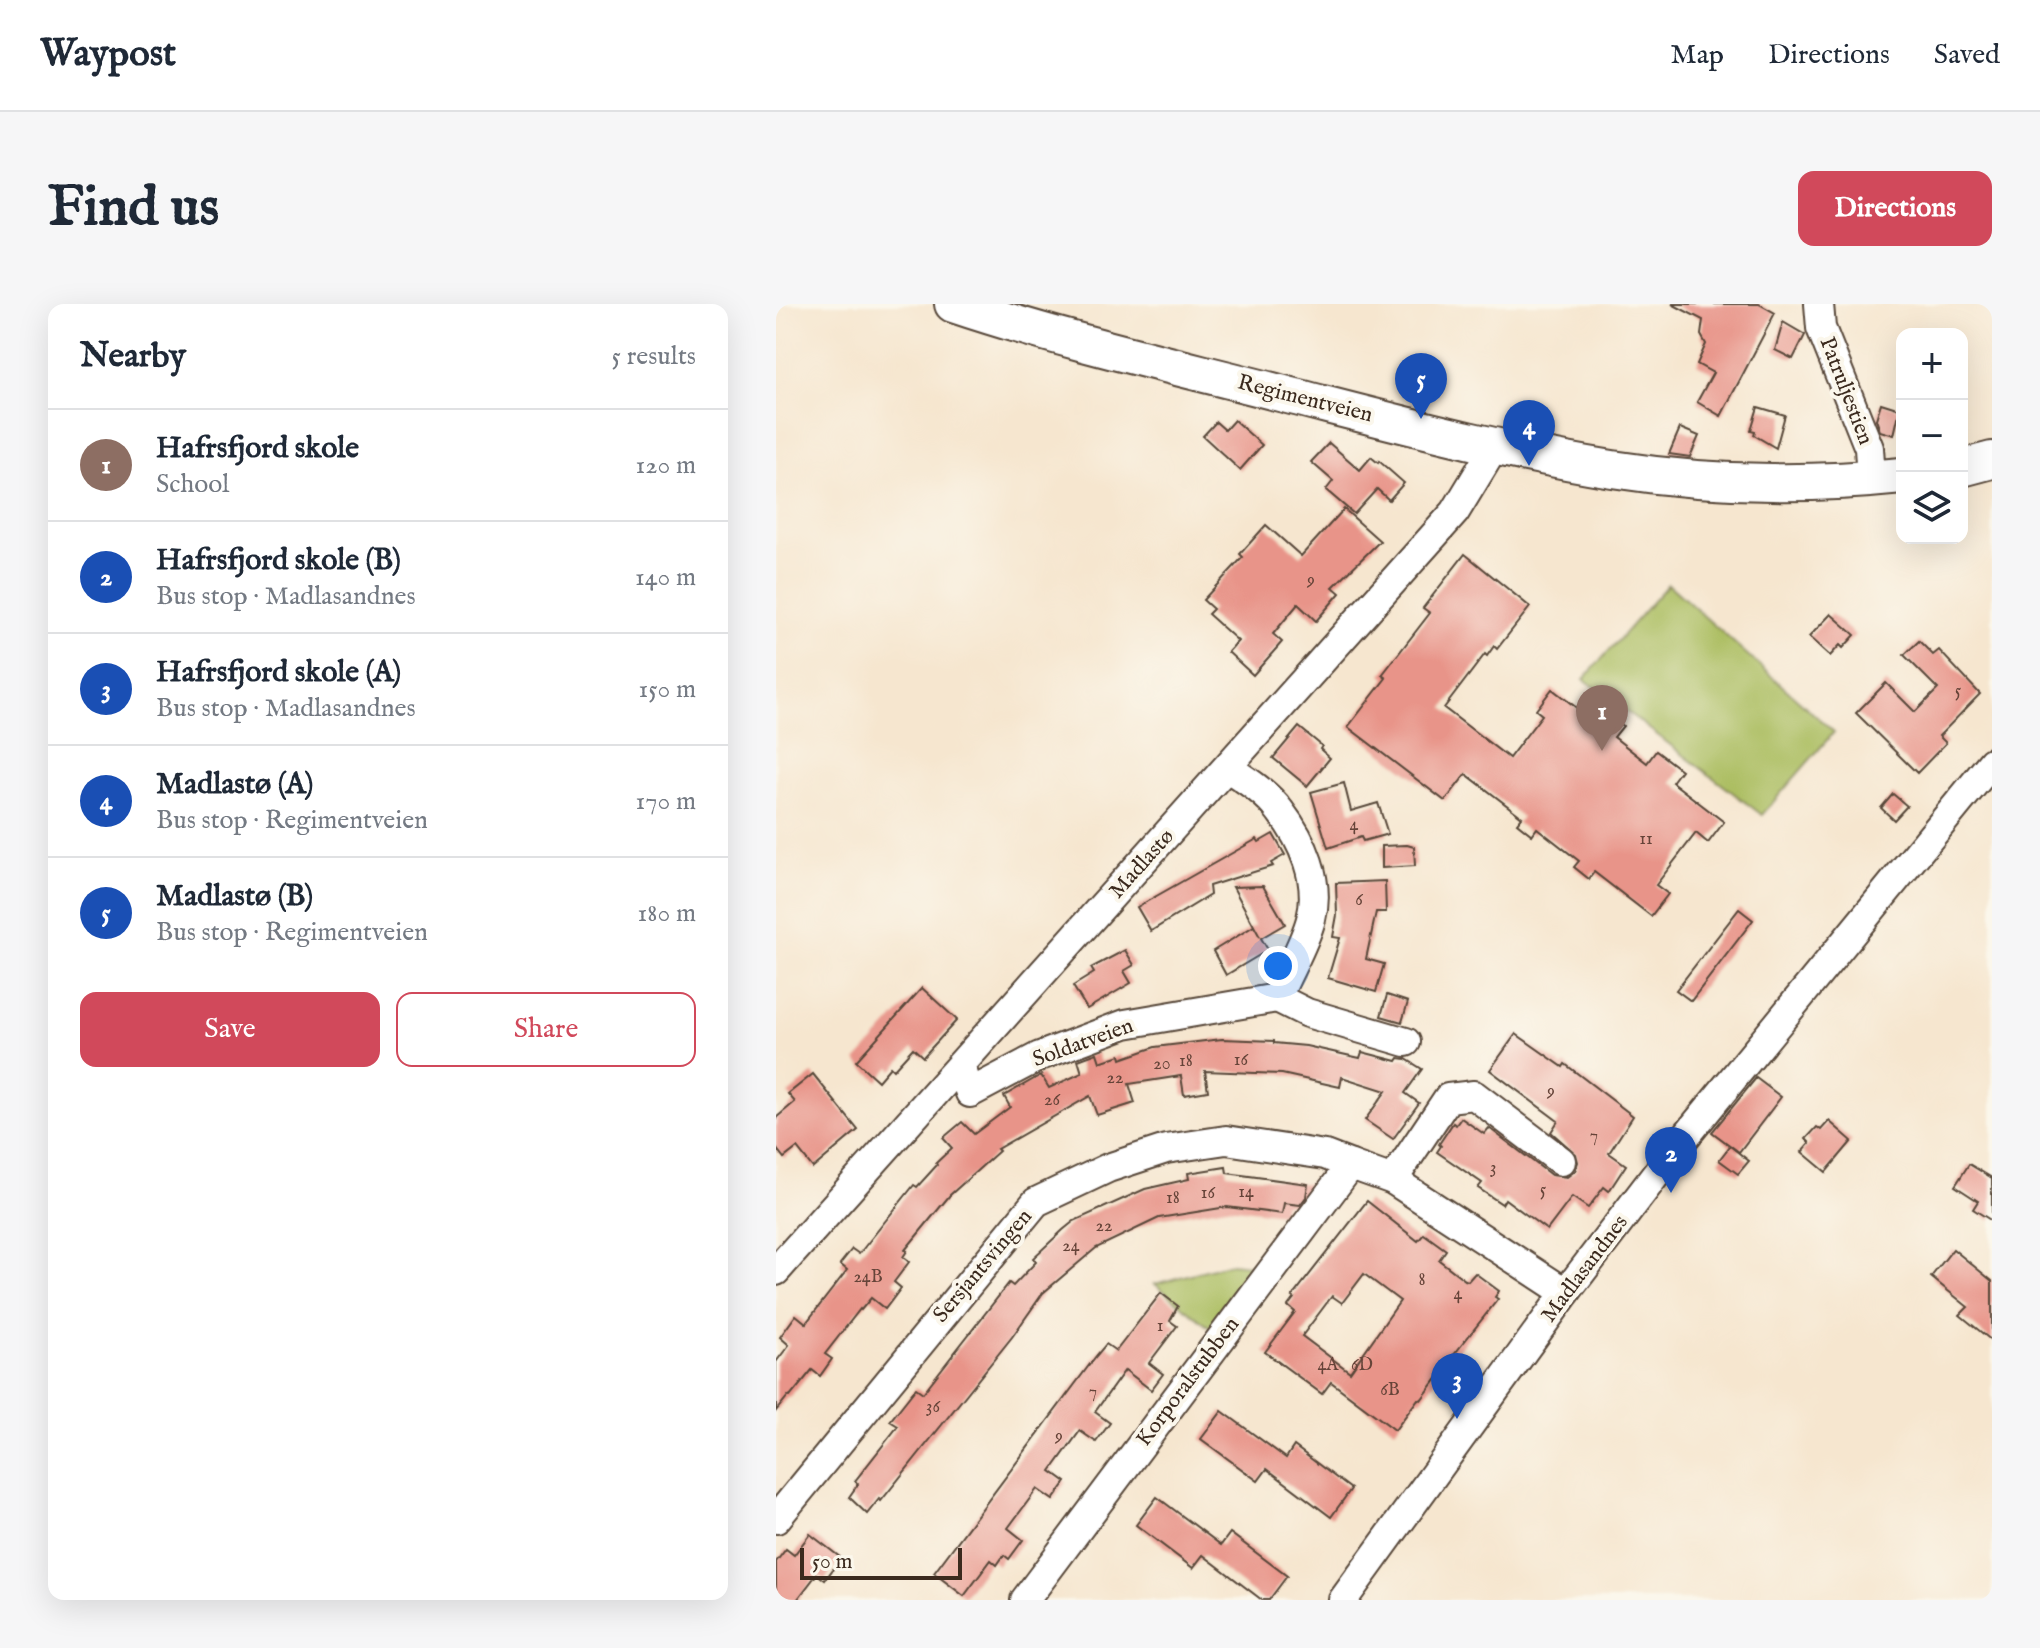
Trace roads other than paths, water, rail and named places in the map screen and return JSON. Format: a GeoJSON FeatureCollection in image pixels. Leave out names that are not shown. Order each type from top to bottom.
{"type":"FeatureCollection","features":[{"type":"Feature","properties":{"kind":"main road","name":"Regimentveien"},"geometry":{"type":"LineString","coordinates":[[953,304],[1166,365],[1495,446],[1613,469],[1781,482],[1886,478]]}},
{"type":"Feature","properties":{"kind":"main road"},"geometry":{"type":"LineString","coordinates":[[1968,468],[1992,460]]}},
{"type":"Feature","properties":{"kind":"main road"},"geometry":{"type":"LineString","coordinates":[[1968,471],[1992,475]]}},
{"type":"Feature","properties":{"kind":"street","name":"Patruljestien"},"geometry":{"type":"LineString","coordinates":[[1819,304],[1821,328],[1869,448],[1886,478]]}},
{"type":"Feature","properties":{"kind":"street","name":"Madlastø"},"geometry":{"type":"LineString","coordinates":[[776,1271],[1455,512],[1495,446]]}},
{"type":"Feature","properties":{"kind":"street","name":"Madlasandnes"},"geometry":{"type":"LineString","coordinates":[[1343,1600],[1567,1291],[1677,1147],[1992,762]]}},
{"type":"Feature","properties":{"kind":"street"},"geometry":{"type":"LineString","coordinates":[[1228,768],[1279,810],[1307,857],[1316,892],[1311,921],[1277,998],[1307,1013],[1406,1042]]}},
{"type":"Feature","properties":{"kind":"street","name":"Soldatveien"},"geometry":{"type":"LineString","coordinates":[[961,1067],[970,1093],[1040,1056],[1125,1024],[1277,998]]}},
{"type":"Feature","properties":{"kind":"street"},"geometry":{"type":"LineString","coordinates":[[1393,1180],[1448,1098],[1474,1095],[1561,1161]]}},
{"type":"Feature","properties":{"kind":"street","name":"Sersjantsvingen"},"geometry":{"type":"LineString","coordinates":[[776,1519],[1036,1202],[1122,1163],[1166,1149],[1226,1140],[1325,1155],[1393,1180],[1567,1291]]}},
{"type":"Feature","properties":{"kind":"street","name":"Korporalstubben"},"geometry":{"type":"LineString","coordinates":[[1025,1600],[1351,1165]]}},
{"type":"Feature","properties":{"kind":"place","name":"Madlastø (B)"},"geometry":{"type":"Point","coordinates":[1421,419]}},
{"type":"Feature","properties":{"kind":"place","name":"Madlastø (A)"},"geometry":{"type":"Point","coordinates":[1529,466]}},
{"type":"Feature","properties":{"kind":"place","name":"Hafrsfjord skole"},"geometry":{"type":"Point","coordinates":[1602,751]}},
{"type":"Feature","properties":{"kind":"place","name":"Hafrsfjord skole (B)"},"geometry":{"type":"Point","coordinates":[1671,1193]}},
{"type":"Feature","properties":{"kind":"place","name":"Hafrsfjord skole (A)"},"geometry":{"type":"Point","coordinates":[1457,1419]}}]}
